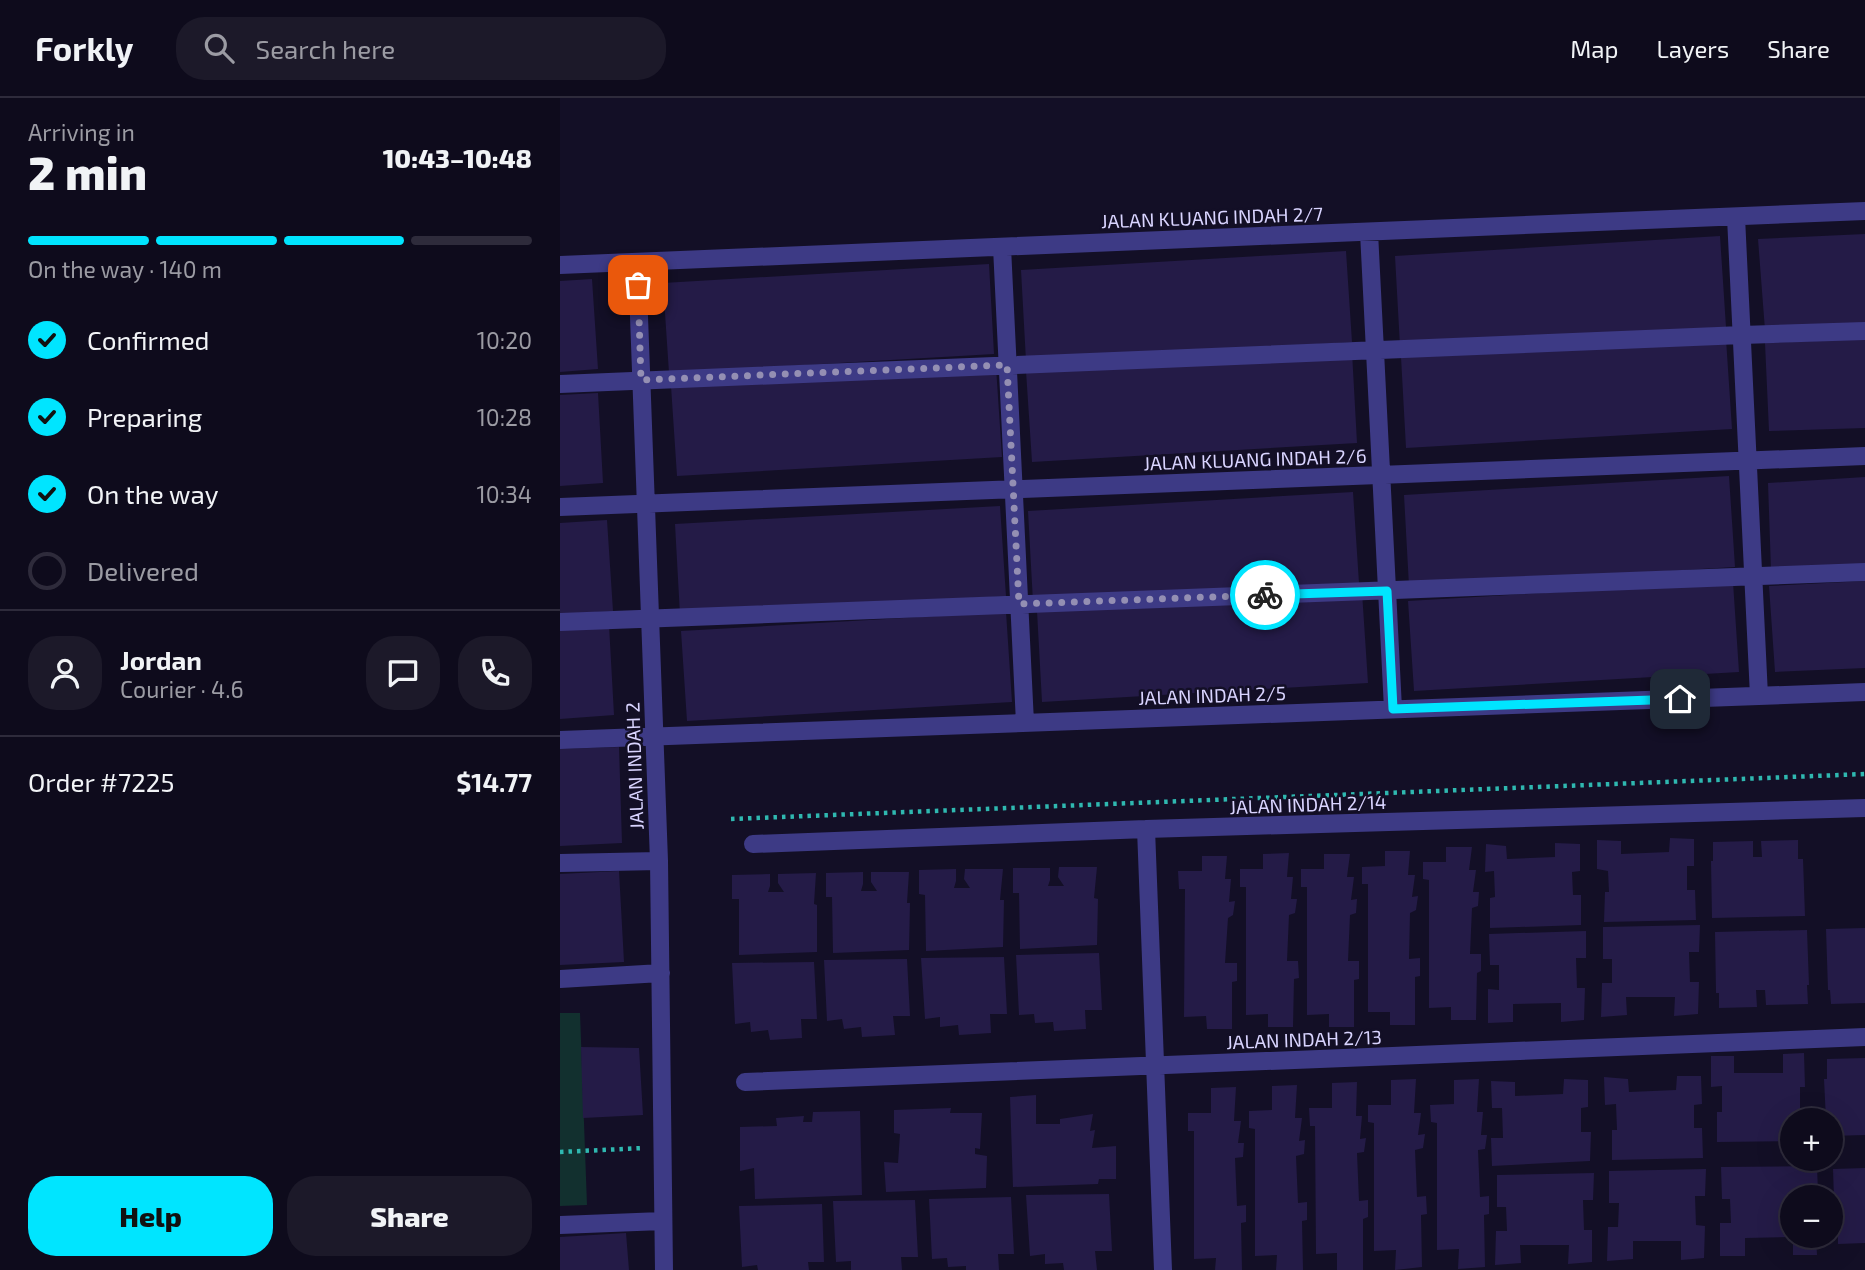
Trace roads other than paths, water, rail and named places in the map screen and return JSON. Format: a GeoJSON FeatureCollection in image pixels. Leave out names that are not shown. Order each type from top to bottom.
{"type":"FeatureCollection","features":[{"type":"Feature","properties":{"kind":"street","name":"JALAN KLUANG INDAH 2/7"},"geometry":{"type":"LineString","coordinates":[[560,265],[1865,211]]}},
{"type":"Feature","properties":{"kind":"street"},"geometry":{"type":"LineString","coordinates":[[1737,217],[1759,696]]}},
{"type":"Feature","properties":{"kind":"street"},"geometry":{"type":"LineString","coordinates":[[1369,232],[1393,709]]}},
{"type":"Feature","properties":{"kind":"street"},"geometry":{"type":"LineString","coordinates":[[1002,247],[1025,723]]}},
{"type":"Feature","properties":{"kind":"street","name":"JALAN INDAH 2"},"geometry":{"type":"LineString","coordinates":[[637,262],[659,861],[664,1270]]}},
{"type":"Feature","properties":{"kind":"street"},"geometry":{"type":"LineString","coordinates":[[560,384],[1865,331]]}},
{"type":"Feature","properties":{"kind":"street","name":"JALAN KLUANG INDAH 2/6"},"geometry":{"type":"LineString","coordinates":[[560,507],[1865,456]]}},
{"type":"Feature","properties":{"kind":"street"},"geometry":{"type":"LineString","coordinates":[[560,622],[1865,572]]}},
{"type":"Feature","properties":{"kind":"street","name":"JALAN INDAH 2/5"},"geometry":{"type":"LineString","coordinates":[[560,740],[1865,692]]}},
{"type":"Feature","properties":{"kind":"street","name":"JALAN INDAH 2/14"},"geometry":{"type":"LineString","coordinates":[[753,844],[1865,808]]}},
{"type":"Feature","properties":{"kind":"street"},"geometry":{"type":"LineString","coordinates":[[1146,830],[1163,1270]]}},
{"type":"Feature","properties":{"kind":"street"},"geometry":{"type":"LineString","coordinates":[[560,863],[659,861]]}},
{"type":"Feature","properties":{"kind":"street"},"geometry":{"type":"LineString","coordinates":[[560,979],[661,973]]}},
{"type":"Feature","properties":{"kind":"street","name":"JALAN INDAH 2/13"},"geometry":{"type":"LineString","coordinates":[[745,1082],[1865,1037]]}},
{"type":"Feature","properties":{"kind":"street"},"geometry":{"type":"LineString","coordinates":[[560,1224],[662,1221]]}}]}
